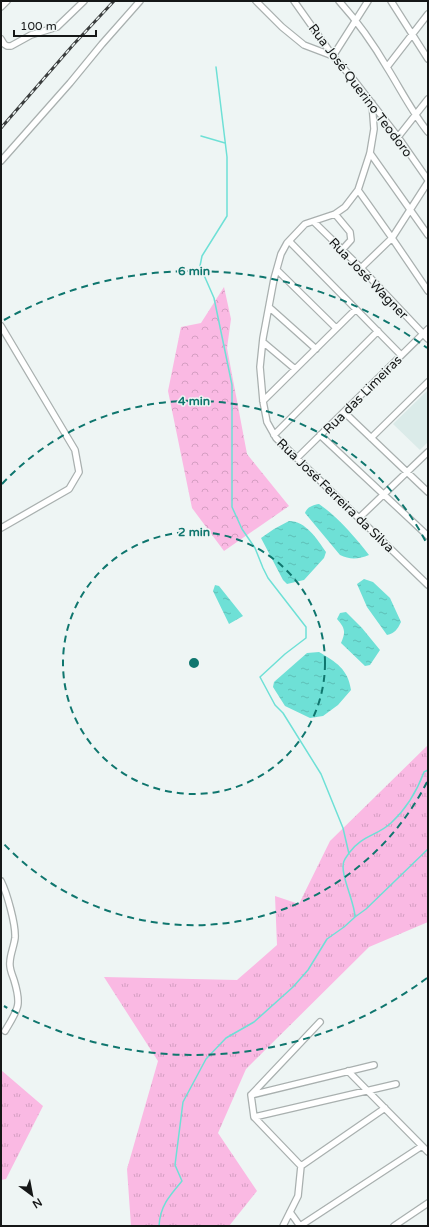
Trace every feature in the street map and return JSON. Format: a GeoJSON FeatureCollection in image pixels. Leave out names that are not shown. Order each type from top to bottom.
{"type":"FeatureCollection","features":[{"type":"Feature","properties":{"kind":"street"},"geometry":{"type":"LineString","coordinates":[[1,7],[7,1]]}},
{"type":"Feature","properties":{"kind":"street"},"geometry":{"type":"LineString","coordinates":[[1,40],[7,46],[15,44],[38,33],[58,27],[84,1]]}},
{"type":"Feature","properties":{"kind":"street"},"geometry":{"type":"LineString","coordinates":[[1,161],[140,1]]}},
{"type":"Feature","properties":{"kind":"street"},"geometry":{"type":"LineString","coordinates":[[256,1],[282,27],[304,44],[333,56],[368,1]]}},
{"type":"Feature","properties":{"kind":"street","name":"Rua José Querino Teodoro"},"geometry":{"type":"LineString","coordinates":[[294,1],[333,56],[353,79],[398,137],[428,181]]}},
{"type":"Feature","properties":{"kind":"street"},"geometry":{"type":"LineString","coordinates":[[339,1],[357,20],[387,67],[415,116],[428,132]]}},
{"type":"Feature","properties":{"kind":"street"},"geometry":{"type":"LineString","coordinates":[[391,1],[428,58]]}},
{"type":"Feature","properties":{"kind":"street"},"geometry":{"type":"LineString","coordinates":[[387,67],[428,14]]}},
{"type":"Feature","properties":{"kind":"street"},"geometry":{"type":"LineString","coordinates":[[398,137],[428,99]]}},
{"type":"Feature","properties":{"kind":"street","name":"Rua José Ferreira da Silva"},"geometry":{"type":"LineString","coordinates":[[372,104],[374,129],[370,153],[358,190],[345,207],[335,214],[305,224],[289,241],[281,254],[263,342],[260,367],[263,401],[267,422],[274,436],[428,585]]}},
{"type":"Feature","properties":{"kind":"street"},"geometry":{"type":"LineString","coordinates":[[370,153],[428,235]]}},
{"type":"Feature","properties":{"kind":"street"},"geometry":{"type":"LineString","coordinates":[[361,268],[392,238],[428,181]]}},
{"type":"Feature","properties":{"kind":"street"},"geometry":{"type":"LineString","coordinates":[[358,190],[428,292]]}},
{"type":"Feature","properties":{"kind":"street"},"geometry":{"type":"LineString","coordinates":[[335,214],[350,232],[351,240],[342,250]]}},
{"type":"Feature","properties":{"kind":"street","name":"Rua José Wagner"},"geometry":{"type":"LineString","coordinates":[[314,222],[361,268],[428,340]]}},
{"type":"Feature","properties":{"kind":"street"},"geometry":{"type":"LineString","coordinates":[[289,241],[401,355]]}},
{"type":"Feature","properties":{"kind":"street"},"geometry":{"type":"LineString","coordinates":[[277,270],[336,328]]}},
{"type":"Feature","properties":{"kind":"street"},"geometry":{"type":"LineString","coordinates":[[269,307],[316,349]]}},
{"type":"Feature","properties":{"kind":"street"},"geometry":{"type":"LineString","coordinates":[[263,401],[356,309]]}},
{"type":"Feature","properties":{"kind":"street"},"geometry":{"type":"LineString","coordinates":[[1,326],[75,450],[79,472],[69,489],[1,528]]}},
{"type":"Feature","properties":{"kind":"street","name":"Rua das Limeiras"},"geometry":{"type":"LineString","coordinates":[[297,458],[428,329]]}},
{"type":"Feature","properties":{"kind":"street"},"geometry":{"type":"LineString","coordinates":[[274,436],[378,331]]}},
{"type":"Feature","properties":{"kind":"street"},"geometry":{"type":"LineString","coordinates":[[263,342],[295,369]]}},
{"type":"Feature","properties":{"kind":"street"},"geometry":{"type":"LineString","coordinates":[[371,438],[428,382]]}},
{"type":"Feature","properties":{"kind":"street"},"geometry":{"type":"LineString","coordinates":[[344,412],[428,492]]}},
{"type":"Feature","properties":{"kind":"street"},"geometry":{"type":"LineString","coordinates":[[320,435],[428,536]]}},
{"type":"Feature","properties":{"kind":"street"},"geometry":{"type":"LineString","coordinates":[[359,518],[428,452]]}},
{"type":"Feature","properties":{"kind":"street"},"geometry":{"type":"LineString","coordinates":[[1,881],[7,894],[15,936],[10,968],[19,994],[18,1008],[5,1031]]}},
{"type":"Feature","properties":{"kind":"street"},"geometry":{"type":"LineString","coordinates":[[251,1095],[320,1022]]}},
{"type":"Feature","properties":{"kind":"street"},"geometry":{"type":"LineString","coordinates":[[251,1095],[374,1065]]}},
{"type":"Feature","properties":{"kind":"street"},"geometry":{"type":"LineString","coordinates":[[348,1071],[428,1152]]}},
{"type":"Feature","properties":{"kind":"street"},"geometry":{"type":"LineString","coordinates":[[254,1118],[396,1084]]}},
{"type":"Feature","properties":{"kind":"street"},"geometry":{"type":"LineString","coordinates":[[251,1095],[254,1118],[301,1166]]}},
{"type":"Feature","properties":{"kind":"street"},"geometry":{"type":"LineString","coordinates":[[283,1226],[298,1196],[301,1166],[385,1108]]}},
{"type":"Feature","properties":{"kind":"street"},"geometry":{"type":"LineString","coordinates":[[290,1212],[300,1226],[422,1146]]}},
{"type":"Feature","properties":{"kind":"street"},"geometry":{"type":"LineString","coordinates":[[394,1226],[428,1203]]}},
{"type":"Feature","properties":{"kind":"shaded area"},"geometry":{"type":"Polygon","coordinates":[[[428,390],[428,442],[420,450],[393,424],[428,390]]]}},
{"type":"Feature","properties":{"kind":"green space"},"geometry":{"type":"Polygon","coordinates":[[[224,287],[231,319],[227,348],[247,454],[289,506],[224,551],[192,508],[168,391],[181,327],[201,323],[224,287]]]}},
{"type":"Feature","properties":{"kind":"green space"},"geometry":{"type":"Polygon","coordinates":[[[428,745],[428,922],[369,947],[246,1069],[218,1133],[257,1191],[229,1226],[131,1226],[127,1169],[158,1061],[104,977],[237,980],[277,945],[275,896],[299,904],[330,841],[428,745]]]}},
{"type":"Feature","properties":{"kind":"green space"},"geometry":{"type":"Polygon","coordinates":[[[1,1070],[43,1106],[6,1179],[1,1180],[1,1070]]]}},
{"type":"Feature","properties":{"kind":"water"},"geometry":{"type":"Polygon","coordinates":[[[319,504],[346,528],[369,555],[347,558],[340,555],[305,513],[310,507],[319,504]]]}},
{"type":"Feature","properties":{"kind":"water"},"geometry":{"type":"Polygon","coordinates":[[[289,521],[306,527],[315,536],[326,552],[324,558],[304,580],[287,584],[283,580],[261,538],[289,521]]]}},
{"type":"Feature","properties":{"kind":"water"},"geometry":{"type":"Polygon","coordinates":[[[364,579],[373,582],[390,598],[401,622],[394,632],[387,635],[367,607],[357,584],[364,579]]]}},
{"type":"Feature","properties":{"kind":"water"},"geometry":{"type":"Polygon","coordinates":[[[215,585],[219,586],[243,616],[229,624],[213,591],[215,585]]]}},
{"type":"Feature","properties":{"kind":"water"},"geometry":{"type":"Polygon","coordinates":[[[346,612],[362,628],[380,650],[370,665],[365,666],[341,643],[344,636],[344,630],[337,619],[340,613],[346,612]]]}},
{"type":"Feature","properties":{"kind":"water"},"geometry":{"type":"Polygon","coordinates":[[[319,652],[331,659],[344,671],[351,690],[338,705],[323,716],[310,718],[285,706],[273,687],[274,682],[307,653],[319,652]]]}},
{"type":"Feature","properties":{"kind":"waterway"},"geometry":{"type":"LineString","coordinates":[[216,67],[227,157],[227,216],[202,256],[200,266],[214,298],[232,385],[232,507],[242,529],[255,548],[268,578],[306,627],[306,638],[285,654],[260,677],[275,705],[283,713],[321,774],[343,828],[349,854]]}},
{"type":"Feature","properties":{"kind":"waterway"},"geometry":{"type":"LineString","coordinates":[[201,136],[225,143]]}},
{"type":"Feature","properties":{"kind":"waterway"},"geometry":{"type":"LineString","coordinates":[[159,1226],[161,1212],[170,1196],[182,1181],[175,1165],[183,1102],[206,1059],[226,1038],[254,1022],[293,987],[308,970],[327,939],[355,917],[353,904],[345,880],[343,866],[344,860],[354,847],[364,839],[386,827],[402,812],[418,786],[424,772],[428,770]]}},
{"type":"Feature","properties":{"kind":"waterway"},"geometry":{"type":"LineString","coordinates":[[355,917],[366,909],[428,849]]}},
{"type":"Feature","properties":{"kind":"railway"},"geometry":{"type":"LineString","coordinates":[[1,128],[73,45],[114,1]]}}]}
